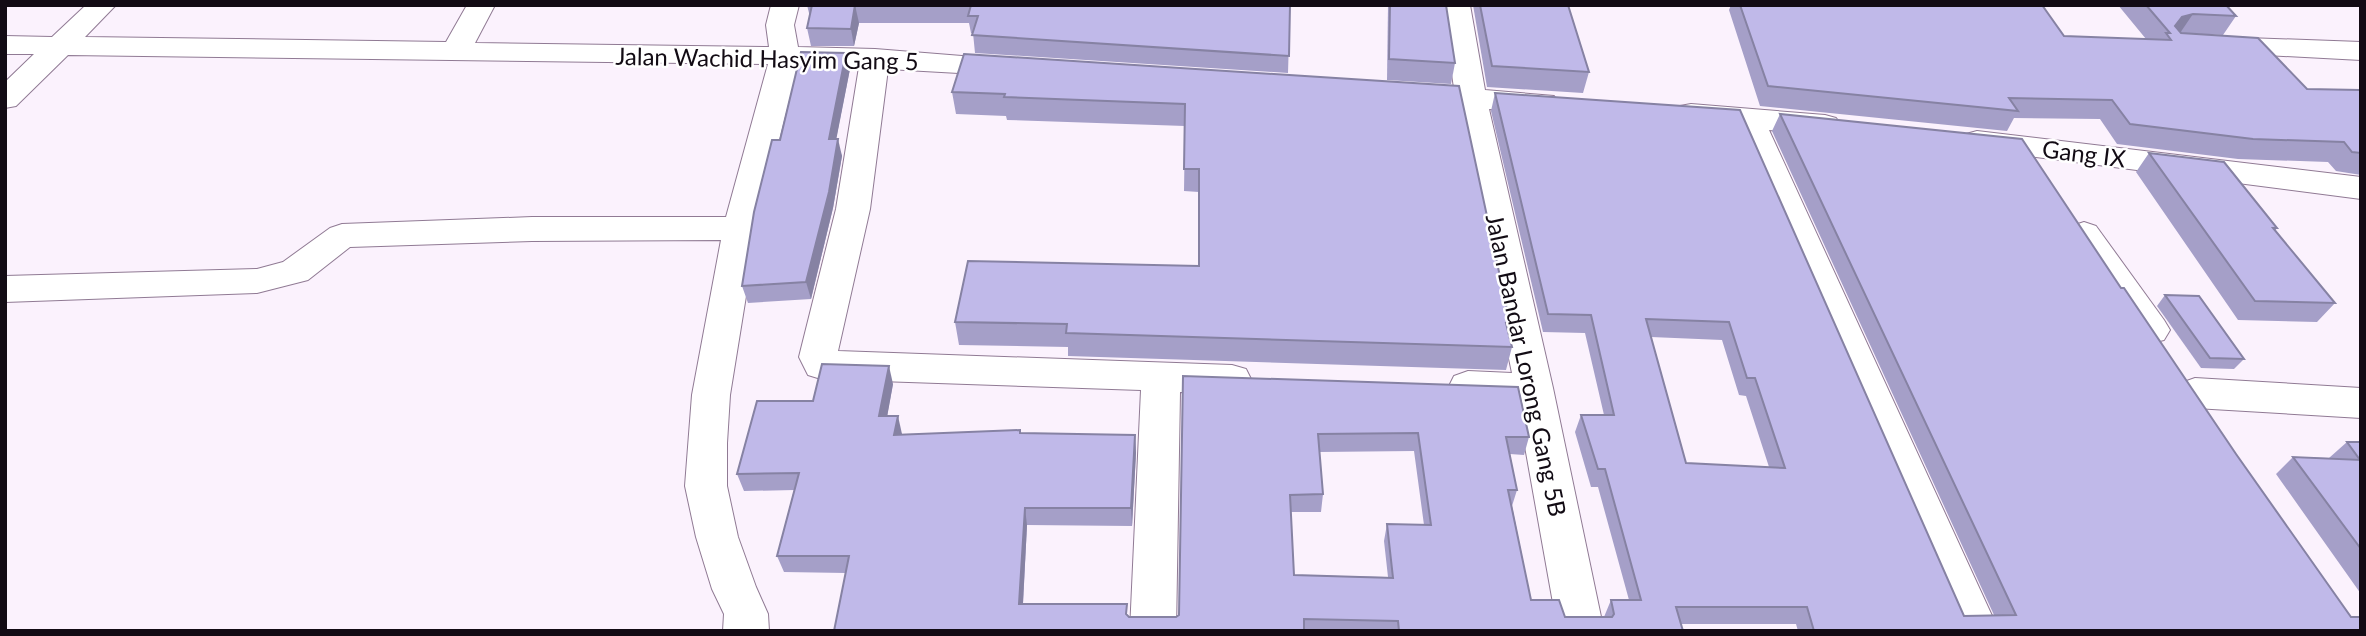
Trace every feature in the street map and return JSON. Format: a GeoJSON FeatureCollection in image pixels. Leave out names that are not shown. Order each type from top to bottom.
{"type":"FeatureCollection","features":[{"type":"Feature","properties":{"kind":"street"},"geometry":{"type":"LineString","coordinates":[[5,100],[102,5]]}},
{"type":"Feature","properties":{"kind":"street"},"geometry":{"type":"LineString","coordinates":[[455,52],[481,5]]}},
{"type":"Feature","properties":{"kind":"street"},"geometry":{"type":"LineString","coordinates":[[746,631],[746,614],[730,576],[706,486],[711,395],[740,228],[785,56],[780,25],[785,5]]}},
{"type":"Feature","properties":{"kind":"street","name":"Jalan Bandar Lorong Gang 5B"},"geometry":{"type":"LineString","coordinates":[[1456,5],[1471,99],[1534,387],[1581,631]]}},
{"type":"Feature","properties":{"kind":"street"},"geometry":{"type":"LineString","coordinates":[[5,45],[61,46]]}},
{"type":"Feature","properties":{"kind":"street"},"geometry":{"type":"LineString","coordinates":[[2194,45],[2361,51]]}},
{"type":"Feature","properties":{"kind":"street","name":"Jalan Wachid Hasyim Gang 5"},"geometry":{"type":"LineString","coordinates":[[61,46],[875,58],[1035,69]]}},
{"type":"Feature","properties":{"kind":"street"},"geometry":{"type":"LineString","coordinates":[[875,58],[853,209],[818,357],[821,365],[1272,380]]}},
{"type":"Feature","properties":{"kind":"street"},"geometry":{"type":"LineString","coordinates":[[1390,93],[1574,105]]}},
{"type":"Feature","properties":{"kind":"street"},"geometry":{"type":"LineString","coordinates":[[1667,111],[1747,116],[1857,128]]}},
{"type":"Feature","properties":{"kind":"street"},"geometry":{"type":"LineString","coordinates":[[1747,116],[1976,631]]}},
{"type":"Feature","properties":{"kind":"street","name":"Gang IX"},"geometry":{"type":"LineString","coordinates":[[1953,138],[2361,188]]}},
{"type":"Feature","properties":{"kind":"street"},"geometry":{"type":"LineString","coordinates":[[2023,145],[2046,179]]}},
{"type":"Feature","properties":{"kind":"street"},"geometry":{"type":"LineString","coordinates":[[2070,213],[2218,427]]}},
{"type":"Feature","properties":{"kind":"street"},"geometry":{"type":"LineString","coordinates":[[5,289],[257,281],[295,271],[342,236],[374,233],[740,228]]}},
{"type":"Feature","properties":{"kind":"street"},"geometry":{"type":"LineString","coordinates":[[2181,375],[2361,403]]}},
{"type":"Feature","properties":{"kind":"street"},"geometry":{"type":"LineString","coordinates":[[1153,631],[1161,377]]}},
{"type":"Feature","properties":{"kind":"street"},"geometry":{"type":"LineString","coordinates":[[1437,385],[1534,387]]}},
{"type":"Feature","properties":{"kind":"building"},"geometry":{"type":"Polygon","coordinates":[[[812,5],[855,5],[851,29],[807,28],[812,5]]]}},
{"type":"Feature","properties":{"kind":"building"},"geometry":{"type":"Polygon","coordinates":[[[971,5],[1290,5],[1289,56],[972,35],[978,16],[968,16],[971,5]]]}},
{"type":"Feature","properties":{"kind":"building"},"geometry":{"type":"Polygon","coordinates":[[[1390,5],[1446,5],[1455,63],[1389,59],[1390,5]]]}},
{"type":"Feature","properties":{"kind":"building"},"geometry":{"type":"Polygon","coordinates":[[[1480,5],[1568,5],[1589,72],[1492,66],[1480,5]]]}},
{"type":"Feature","properties":{"kind":"building"},"geometry":{"type":"Polygon","coordinates":[[[1740,5],[2042,5],[2064,36],[2171,40],[2166,33],[2170,33],[2146,5],[2226,5],[2236,16],[2193,14],[2182,17],[2175,26],[2181,33],[2258,38],[2307,89],[2360,90],[2361,153],[2352,152],[2344,142],[2253,139],[2130,124],[2112,100],[2009,98],[2018,111],[1768,86],[1740,5]]]}},
{"type":"Feature","properties":{"kind":"building"},"geometry":{"type":"Polygon","coordinates":[[[801,52],[846,53],[829,139],[838,139],[829,192],[806,282],[742,286],[754,212],[772,140],[780,140],[801,52]]]}},
{"type":"Feature","properties":{"kind":"building"},"geometry":{"type":"Polygon","coordinates":[[[964,54],[1459,86],[1510,323],[1506,323],[1512,347],[1066,333],[1067,324],[955,322],[968,261],[1199,266],[1199,169],[1184,169],[1185,104],[1004,97],[1005,94],[952,92],[964,54]]]}},
{"type":"Feature","properties":{"kind":"building"},"geometry":{"type":"Polygon","coordinates":[[[1495,93],[1740,110],[1964,616],[2016,615],[1780,114],[2022,139],[2121,288],[2124,288],[2351,617],[2361,617],[2361,631],[1814,631],[1807,607],[1676,607],[1683,631],[1399,631],[1398,621],[1304,619],[1304,631],[834,631],[849,556],[777,556],[799,473],[737,474],[757,401],[813,401],[822,364],[889,366],[879,416],[898,416],[894,435],[1020,430],[1020,433],[1135,435],[1131,508],[1025,508],[1019,604],[1127,604],[1126,614],[1129,617],[1176,617],[1179,615],[1183,376],[1518,387],[1529,437],[1506,437],[1517,490],[1508,490],[1531,600],[1559,600],[1565,617],[1612,617],[1614,614],[1611,600],[1641,600],[1605,469],[1598,469],[1581,415],[1614,415],[1591,315],[1548,314],[1495,93]],[[1646,319],[1686,463],[1785,468],[1755,378],[1747,378],[1729,322],[1646,319]],[[1418,433],[1318,434],[1323,494],[1290,495],[1294,575],[1393,578],[1387,524],[1431,525],[1418,433]]]}},
{"type":"Feature","properties":{"kind":"building"},"geometry":{"type":"Polygon","coordinates":[[[2149,153],[2224,162],[2277,228],[2273,228],[2335,303],[2255,301],[2149,153]]]}},
{"type":"Feature","properties":{"kind":"building"},"geometry":{"type":"Polygon","coordinates":[[[2165,295],[2199,296],[2244,359],[2210,358],[2165,295]]]}},
{"type":"Feature","properties":{"kind":"building"},"geometry":{"type":"Polygon","coordinates":[[[2347,442],[2361,442],[2361,549],[2293,457],[2360,460],[2347,442]]]}}]}
